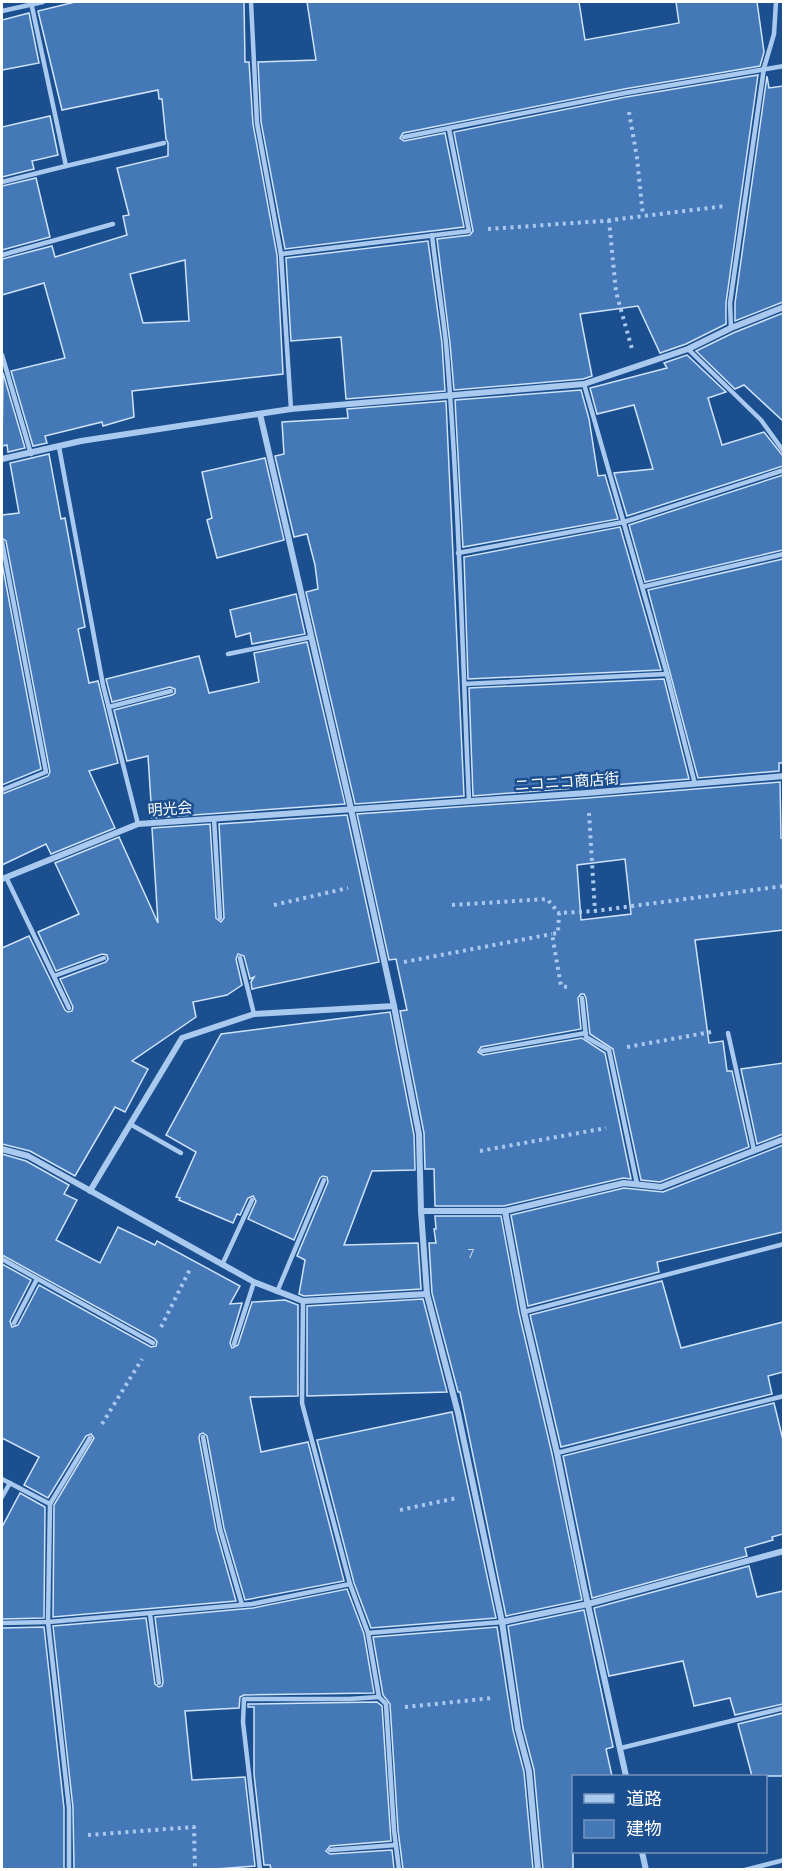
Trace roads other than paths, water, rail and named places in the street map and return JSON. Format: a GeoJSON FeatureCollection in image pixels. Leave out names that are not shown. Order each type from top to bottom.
{"type":"FeatureCollection","features":[{"type":"Feature","properties":{"kind":"street"},"geometry":{"type":"LineString","coordinates":[[2,459],[81,441],[291,409],[584,384],[688,350],[731,328],[783,307]]}},
{"type":"Feature","properties":{"kind":"street"},"geometry":{"type":"LineString","coordinates":[[260,414],[351,809],[419,1134],[421,1211],[427,1294],[458,1413],[502,1622],[518,1729],[529,1771],[538,1869]]}},
{"type":"Feature","properties":{"kind":"street","name":"ニコニコ商店街"},"geometry":{"type":"LineString","coordinates":[[351,809],[587,793],[783,776]]}},
{"type":"Feature","properties":{"kind":"street","name":"明光会"},"geometry":{"type":"LineString","coordinates":[[4,878],[138,824],[351,809]]}},
{"type":"Feature","properties":{"kind":"street"},"geometry":{"type":"LineString","coordinates":[[90,1191],[182,1038],[254,1014],[394,1006]]}},
{"type":"Feature","properties":{"kind":"street"},"geometry":{"type":"LineString","coordinates":[[421,1211],[505,1211],[624,1184],[660,1187],[783,1139]]}},
{"type":"Feature","properties":{"kind":"street"},"geometry":{"type":"LineString","coordinates":[[2,1149],[28,1156],[254,1282],[303,1301],[427,1294]]}},
{"type":"Feature","properties":{"kind":"street"},"geometry":{"type":"LineString","coordinates":[[505,1211],[524,1312],[627,1775]]}},
{"type":"Feature","properties":{"kind":"street"},"geometry":{"type":"LineString","coordinates":[[502,1622],[588,1604],[783,1551]]}},
{"type":"Feature","properties":{"kind":"street"},"geometry":{"type":"LineString","coordinates":[[642,1853],[646,1869]]}},
{"type":"Feature","properties":{"kind":"lane"},"geometry":{"type":"LineString","coordinates":[[2,11],[43,2]]}},
{"type":"Feature","properties":{"kind":"lane"},"geometry":{"type":"LineString","coordinates":[[251,2],[257,123],[281,254],[291,409]]}},
{"type":"Feature","properties":{"kind":"lane"},"geometry":{"type":"LineString","coordinates":[[731,328],[730,303],[764,68],[774,34],[776,2]]}},
{"type":"Feature","properties":{"kind":"lane"},"geometry":{"type":"LineString","coordinates":[[31,3],[66,166]]}},
{"type":"Feature","properties":{"kind":"lane"},"geometry":{"type":"LineString","coordinates":[[404,137],[626,93],[783,66]]}},
{"type":"Feature","properties":{"kind":"lane"},"geometry":{"type":"LineString","coordinates":[[281,254],[469,231],[449,129]]}},
{"type":"Feature","properties":{"kind":"lane"},"geometry":{"type":"LineString","coordinates":[[2,183],[164,143]]}},
{"type":"Feature","properties":{"kind":"lane"},"geometry":{"type":"LineString","coordinates":[[2,255],[113,224]]}},
{"type":"Feature","properties":{"kind":"lane"},"geometry":{"type":"LineString","coordinates":[[432,235],[446,342],[469,801]]}},
{"type":"Feature","properties":{"kind":"lane"},"geometry":{"type":"LineString","coordinates":[[688,350],[761,420],[783,452]]}},
{"type":"Feature","properties":{"kind":"lane"},"geometry":{"type":"LineString","coordinates":[[2,355],[31,454]]}},
{"type":"Feature","properties":{"kind":"lane"},"geometry":{"type":"LineString","coordinates":[[584,384],[667,674],[695,784]]}},
{"type":"Feature","properties":{"kind":"lane"},"geometry":{"type":"LineString","coordinates":[[59,447],[109,707],[138,824]]}},
{"type":"Feature","properties":{"kind":"lane"},"geometry":{"type":"LineString","coordinates":[[458,553],[624,522],[783,470]]}},
{"type":"Feature","properties":{"kind":"lane"},"geometry":{"type":"LineString","coordinates":[[2,542],[46,772],[2,790]]}},
{"type":"Feature","properties":{"kind":"lane"},"geometry":{"type":"LineString","coordinates":[[642,586],[783,554]]}},
{"type":"Feature","properties":{"kind":"lane"},"geometry":{"type":"LineString","coordinates":[[228,654],[311,637]]}},
{"type":"Feature","properties":{"kind":"lane"},"geometry":{"type":"LineString","coordinates":[[464,684],[667,674]]}},
{"type":"Feature","properties":{"kind":"lane"},"geometry":{"type":"LineString","coordinates":[[109,707],[171,691]]}},
{"type":"Feature","properties":{"kind":"lane"},"geometry":{"type":"LineString","coordinates":[[214,819],[220,918]]}},
{"type":"Feature","properties":{"kind":"lane"},"geometry":{"type":"LineString","coordinates":[[4,878],[69,1008]]}},
{"type":"Feature","properties":{"kind":"lane"},"geometry":{"type":"LineString","coordinates":[[54,976],[104,958]]}},
{"type":"Feature","properties":{"kind":"lane"},"geometry":{"type":"LineString","coordinates":[[240,958],[254,1014]]}},
{"type":"Feature","properties":{"kind":"lane"},"geometry":{"type":"LineString","coordinates":[[582,998],[586,1037],[609,1050],[638,1184]]}},
{"type":"Feature","properties":{"kind":"lane"},"geometry":{"type":"LineString","coordinates":[[482,1051],[586,1033]]}},
{"type":"Feature","properties":{"kind":"lane"},"geometry":{"type":"LineString","coordinates":[[728,1033],[754,1150]]}},
{"type":"Feature","properties":{"kind":"lane"},"geometry":{"type":"LineString","coordinates":[[130,1124],[182,1153]]}},
{"type":"Feature","properties":{"kind":"lane"},"geometry":{"type":"LineString","coordinates":[[277,1292],[324,1180]]}},
{"type":"Feature","properties":{"kind":"lane"},"geometry":{"type":"LineString","coordinates":[[222,1265],[252,1200]]}},
{"type":"Feature","properties":{"kind":"lane"},"geometry":{"type":"LineString","coordinates":[[524,1312],[783,1244]]}},
{"type":"Feature","properties":{"kind":"lane"},"geometry":{"type":"LineString","coordinates":[[2,1259],[153,1343]]}},
{"type":"Feature","properties":{"kind":"lane"},"geometry":{"type":"LineString","coordinates":[[14,1323],[37,1279]]}},
{"type":"Feature","properties":{"kind":"lane"},"geometry":{"type":"LineString","coordinates":[[234,1344],[254,1282]]}},
{"type":"Feature","properties":{"kind":"lane"},"geometry":{"type":"LineString","coordinates":[[303,1301],[302,1403],[350,1584],[368,1633],[379,1697],[386,1704],[399,1869]]}},
{"type":"Feature","properties":{"kind":"lane"},"geometry":{"type":"LineString","coordinates":[[557,1453],[783,1396]]}},
{"type":"Feature","properties":{"kind":"lane"},"geometry":{"type":"LineString","coordinates":[[203,1437],[220,1529],[242,1605]]}},
{"type":"Feature","properties":{"kind":"lane"},"geometry":{"type":"LineString","coordinates":[[69,1869],[69,1808],[48,1622],[50,1504],[90,1438]]}},
{"type":"Feature","properties":{"kind":"lane"},"geometry":{"type":"LineString","coordinates":[[2,1479],[50,1504]]}},
{"type":"Feature","properties":{"kind":"lane"},"geometry":{"type":"LineString","coordinates":[[2,1497],[10,1483]]}},
{"type":"Feature","properties":{"kind":"lane"},"geometry":{"type":"LineString","coordinates":[[2,1623],[48,1622],[242,1605],[350,1584]]}},
{"type":"Feature","properties":{"kind":"lane"},"geometry":{"type":"LineString","coordinates":[[150,1614],[159,1683]]}},
{"type":"Feature","properties":{"kind":"lane"},"geometry":{"type":"LineString","coordinates":[[368,1633],[502,1622]]}},
{"type":"Feature","properties":{"kind":"lane"},"geometry":{"type":"LineString","coordinates":[[260,1869],[243,1722],[244,1699],[349,1700],[379,1697]]}},
{"type":"Feature","properties":{"kind":"lane"},"geometry":{"type":"LineString","coordinates":[[621,1748],[783,1708]]}},
{"type":"Feature","properties":{"kind":"lane"},"geometry":{"type":"LineString","coordinates":[[330,1850],[396,1845]]}},
{"type":"Feature","properties":{"kind":"lane"},"geometry":{"type":"LineString","coordinates":[[745,1869],[783,1860]]}}]}
